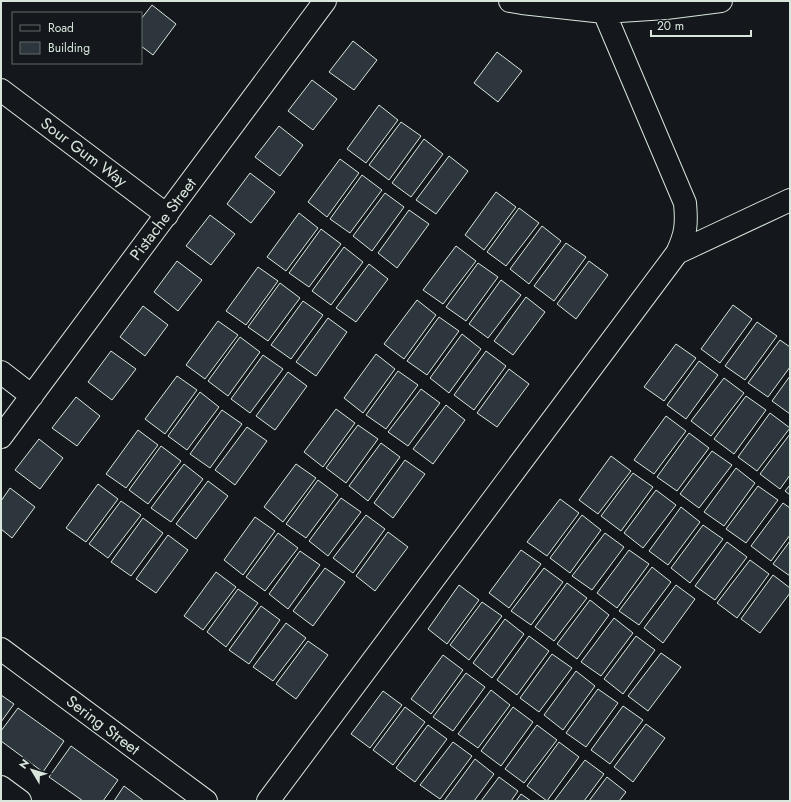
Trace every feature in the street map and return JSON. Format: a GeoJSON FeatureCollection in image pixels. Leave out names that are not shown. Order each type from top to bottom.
{"type":"FeatureCollection","features":[{"type":"Feature","properties":{"kind":"street","name":"Pistache Street"},"geometry":{"type":"LineString","coordinates":[[1,437],[325,1]]}},
{"type":"Feature","properties":{"kind":"street"},"geometry":{"type":"LineString","coordinates":[[510,1],[604,12],[666,8],[722,1]]}},
{"type":"Feature","properties":{"kind":"street"},"geometry":{"type":"LineString","coordinates":[[268,801],[677,253],[682,242],[686,230],[687,218],[685,203],[604,12]]}},
{"type":"Feature","properties":{"kind":"street","name":"Sour Gum Way"},"geometry":{"type":"LineString","coordinates":[[1,90],[167,215]]}},
{"type":"Feature","properties":{"kind":"street"},"geometry":{"type":"LineString","coordinates":[[677,253],[790,200]]}},
{"type":"Feature","properties":{"kind":"street"},"geometry":{"type":"LineString","coordinates":[[1,372],[32,396]]}},
{"type":"Feature","properties":{"kind":"street","name":"Sering Street"},"geometry":{"type":"LineString","coordinates":[[1,649],[206,801]]}},
{"type":"Feature","properties":{"kind":"street"},"geometry":{"type":"LineString","coordinates":[[1,787],[20,801]]}},
{"type":"Feature","properties":{"kind":"building"},"geometry":{"type":"Polygon","coordinates":[[[152,5],[176,24],[153,55],[142,47],[142,18],[152,5]]]}},
{"type":"Feature","properties":{"kind":"building"},"geometry":{"type":"Polygon","coordinates":[[[353,41],[377,60],[354,90],[329,72],[353,41]]]}},
{"type":"Feature","properties":{"kind":"building"},"geometry":{"type":"Polygon","coordinates":[[[497,52],[522,71],[498,102],[474,83],[497,52]]]}},
{"type":"Feature","properties":{"kind":"building"},"geometry":{"type":"Polygon","coordinates":[[[312,80],[337,99],[313,130],[288,111],[312,80]]]}},
{"type":"Feature","properties":{"kind":"building"},"geometry":{"type":"Polygon","coordinates":[[[379,105],[398,120],[366,163],[347,149],[379,105]]]}},
{"type":"Feature","properties":{"kind":"building"},"geometry":{"type":"Polygon","coordinates":[[[401,122],[421,136],[389,180],[369,165],[401,122]]]}},
{"type":"Feature","properties":{"kind":"building"},"geometry":{"type":"Polygon","coordinates":[[[279,126],[303,145],[280,176],[255,157],[279,126]]]}},
{"type":"Feature","properties":{"kind":"building"},"geometry":{"type":"Polygon","coordinates":[[[424,139],[443,154],[411,197],[392,183],[424,139]]]}},
{"type":"Feature","properties":{"kind":"building"},"geometry":{"type":"Polygon","coordinates":[[[449,156],[468,171],[436,214],[416,200],[449,156]]]}},
{"type":"Feature","properties":{"kind":"building"},"geometry":{"type":"Polygon","coordinates":[[[340,159],[359,173],[327,217],[308,202],[340,159]]]}},
{"type":"Feature","properties":{"kind":"building"},"geometry":{"type":"Polygon","coordinates":[[[250,173],[275,192],[251,223],[227,204],[250,173]]]}},
{"type":"Feature","properties":{"kind":"building"},"geometry":{"type":"Polygon","coordinates":[[[362,175],[382,190],[350,233],[330,219],[362,175]]]}},
{"type":"Feature","properties":{"kind":"building"},"geometry":{"type":"Polygon","coordinates":[[[496,192],[516,207],[484,250],[465,235],[496,192]]]}},
{"type":"Feature","properties":{"kind":"building"},"geometry":{"type":"Polygon","coordinates":[[[385,193],[404,207],[372,251],[353,236],[385,193]]]}},
{"type":"Feature","properties":{"kind":"building"},"geometry":{"type":"Polygon","coordinates":[[[519,208],[539,223],[506,266],[487,252],[519,208]]]}},
{"type":"Feature","properties":{"kind":"building"},"geometry":{"type":"Polygon","coordinates":[[[409,210],[429,224],[397,268],[378,253],[409,210]]]}},
{"type":"Feature","properties":{"kind":"building"},"geometry":{"type":"Polygon","coordinates":[[[299,213],[318,228],[286,271],[267,257],[299,213]]]}},
{"type":"Feature","properties":{"kind":"building"},"geometry":{"type":"Polygon","coordinates":[[[210,215],[235,234],[211,265],[186,246],[210,215]]]}},
{"type":"Feature","properties":{"kind":"building"},"geometry":{"type":"Polygon","coordinates":[[[542,226],[561,241],[529,284],[510,269],[542,226]]]}},
{"type":"Feature","properties":{"kind":"building"},"geometry":{"type":"Polygon","coordinates":[[[321,229],[341,244],[309,287],[289,273],[321,229]]]}},
{"type":"Feature","properties":{"kind":"building"},"geometry":{"type":"Polygon","coordinates":[[[566,243],[586,257],[554,301],[534,286],[566,243]]]}},
{"type":"Feature","properties":{"kind":"building"},"geometry":{"type":"Polygon","coordinates":[[[456,246],[476,261],[443,304],[423,290],[456,246]]]}},
{"type":"Feature","properties":{"kind":"building"},"geometry":{"type":"Polygon","coordinates":[[[344,247],[363,262],[331,305],[312,291],[344,247]]]}},
{"type":"Feature","properties":{"kind":"building"},"geometry":{"type":"Polygon","coordinates":[[[177,261],[202,280],[178,311],[154,292],[177,261]]]}},
{"type":"Feature","properties":{"kind":"building"},"geometry":{"type":"Polygon","coordinates":[[[589,261],[608,275],[576,319],[557,304],[589,261]]]}},
{"type":"Feature","properties":{"kind":"building"},"geometry":{"type":"Polygon","coordinates":[[[478,263],[498,277],[466,321],[446,307],[478,263]]]}},
{"type":"Feature","properties":{"kind":"building"},"geometry":{"type":"Polygon","coordinates":[[[369,264],[388,279],[356,322],[336,308],[369,264]]]}},
{"type":"Feature","properties":{"kind":"building"},"geometry":{"type":"Polygon","coordinates":[[[258,267],[278,281],[246,325],[226,311],[258,267]]]}},
{"type":"Feature","properties":{"kind":"building"},"geometry":{"type":"Polygon","coordinates":[[[501,280],[521,295],[488,338],[469,324],[501,280]]]}},
{"type":"Feature","properties":{"kind":"building"},"geometry":{"type":"Polygon","coordinates":[[[280,283],[300,298],[268,341],[248,327],[280,283]]]}},
{"type":"Feature","properties":{"kind":"building"},"geometry":{"type":"Polygon","coordinates":[[[526,297],[545,312],[513,355],[494,341],[526,297]]]}},
{"type":"Feature","properties":{"kind":"building"},"geometry":{"type":"Polygon","coordinates":[[[417,300],[436,315],[404,359],[384,344],[417,300]]]}},
{"type":"Feature","properties":{"kind":"building"},"geometry":{"type":"Polygon","coordinates":[[[303,301],[323,315],[291,359],[271,345],[303,301]]]}},
{"type":"Feature","properties":{"kind":"building"},"geometry":{"type":"Polygon","coordinates":[[[733,305],[752,319],[720,363],[701,349],[733,305]]]}},
{"type":"Feature","properties":{"kind":"building"},"geometry":{"type":"Polygon","coordinates":[[[143,306],[168,325],[145,356],[120,337],[143,306]]]}},
{"type":"Feature","properties":{"kind":"building"},"geometry":{"type":"Polygon","coordinates":[[[439,317],[459,331],[427,375],[407,361],[439,317]]]}},
{"type":"Feature","properties":{"kind":"building"},"geometry":{"type":"Polygon","coordinates":[[[328,318],[347,332],[316,376],[296,362],[328,318]]]}},
{"type":"Feature","properties":{"kind":"building"},"geometry":{"type":"Polygon","coordinates":[[[218,321],[238,335],[205,379],[186,365],[218,321]]]}},
{"type":"Feature","properties":{"kind":"building"},"geometry":{"type":"Polygon","coordinates":[[[757,322],[777,336],[745,380],[725,366],[757,322]]]}},
{"type":"Feature","properties":{"kind":"building"},"geometry":{"type":"Polygon","coordinates":[[[462,334],[481,349],[449,393],[430,378],[462,334]]]}},
{"type":"Feature","properties":{"kind":"building"},"geometry":{"type":"Polygon","coordinates":[[[240,337],[260,352],[228,396],[208,381],[240,337]]]}},
{"type":"Feature","properties":{"kind":"building"},"geometry":{"type":"Polygon","coordinates":[[[780,340],[790,347],[790,367],[768,397],[748,383],[780,340]]]}},
{"type":"Feature","properties":{"kind":"building"},"geometry":{"type":"Polygon","coordinates":[[[676,344],[696,358],[664,401],[644,387],[676,344]]]}},
{"type":"Feature","properties":{"kind":"building"},"geometry":{"type":"Polygon","coordinates":[[[111,351],[136,369],[112,400],[88,382],[111,351]]]}},
{"type":"Feature","properties":{"kind":"building"},"geometry":{"type":"Polygon","coordinates":[[[486,351],[506,366],[474,410],[454,395],[486,351]]]}},
{"type":"Feature","properties":{"kind":"building"},"geometry":{"type":"Polygon","coordinates":[[[376,354],[395,369],[363,413],[344,398],[376,354]]]}},
{"type":"Feature","properties":{"kind":"building"},"geometry":{"type":"Polygon","coordinates":[[[263,355],[283,369],[250,413],[231,399],[263,355]]]}},
{"type":"Feature","properties":{"kind":"building"},"geometry":{"type":"Polygon","coordinates":[[[699,361],[718,375],[686,419],[667,405],[699,361]]]}},
{"type":"Feature","properties":{"kind":"building"},"geometry":{"type":"Polygon","coordinates":[[[509,369],[529,384],[497,427],[477,413],[509,369]]]}},
{"type":"Feature","properties":{"kind":"building"},"geometry":{"type":"Polygon","coordinates":[[[398,371],[418,385],[386,429],[366,415],[398,371]]]}},
{"type":"Feature","properties":{"kind":"building"},"geometry":{"type":"Polygon","coordinates":[[[288,372],[307,386],[275,430],[256,416],[288,372]]]}},
{"type":"Feature","properties":{"kind":"building"},"geometry":{"type":"Polygon","coordinates":[[[177,376],[197,390],[165,434],[145,419],[177,376]]]}},
{"type":"Feature","properties":{"kind":"building"},"geometry":{"type":"Polygon","coordinates":[[[790,376],[790,414],[772,401],[790,376]]]}},
{"type":"Feature","properties":{"kind":"building"},"geometry":{"type":"Polygon","coordinates":[[[724,378],[744,393],[711,436],[691,421],[724,378]]]}},
{"type":"Feature","properties":{"kind":"building"},"geometry":{"type":"Polygon","coordinates":[[[421,389],[440,403],[408,446],[388,432],[421,389]]]}},
{"type":"Feature","properties":{"kind":"building"},"geometry":{"type":"Polygon","coordinates":[[[200,392],[219,407],[187,450],[168,436],[200,392]]]}},
{"type":"Feature","properties":{"kind":"building"},"geometry":{"type":"Polygon","coordinates":[[[746,396],[766,410],[734,454],[714,439],[746,396]]]}},
{"type":"Feature","properties":{"kind":"building"},"geometry":{"type":"Polygon","coordinates":[[[76,397],[100,416],[77,446],[52,428],[76,397]]]}},
{"type":"Feature","properties":{"kind":"building"},"geometry":{"type":"Polygon","coordinates":[[[446,405],[465,420],[433,464],[413,449],[446,405]]]}},
{"type":"Feature","properties":{"kind":"building"},"geometry":{"type":"Polygon","coordinates":[[[336,409],[355,423],[323,467],[304,452],[336,409]]]}},
{"type":"Feature","properties":{"kind":"building"},"geometry":{"type":"Polygon","coordinates":[[[222,410],[242,424],[210,468],[190,454],[222,410]]]}},
{"type":"Feature","properties":{"kind":"building"},"geometry":{"type":"Polygon","coordinates":[[[770,413],[790,428],[757,471],[738,457],[770,413]]]}},
{"type":"Feature","properties":{"kind":"building"},"geometry":{"type":"Polygon","coordinates":[[[666,416],[686,431],[654,474],[634,460],[666,416]]]}},
{"type":"Feature","properties":{"kind":"building"},"geometry":{"type":"Polygon","coordinates":[[[358,425],[378,439],[346,483],[326,468],[358,425]]]}},
{"type":"Feature","properties":{"kind":"building"},"geometry":{"type":"Polygon","coordinates":[[[247,427],[267,441],[235,485],[215,470],[247,427]]]}},
{"type":"Feature","properties":{"kind":"building"},"geometry":{"type":"Polygon","coordinates":[[[138,430],[158,445],[126,488],[106,474],[138,430]]]}},
{"type":"Feature","properties":{"kind":"building"},"geometry":{"type":"Polygon","coordinates":[[[689,433],[709,448],[677,491],[657,477],[689,433]]]}},
{"type":"Feature","properties":{"kind":"building"},"geometry":{"type":"Polygon","coordinates":[[[790,434],[790,475],[780,489],[760,474],[790,434]]]}},
{"type":"Feature","properties":{"kind":"building"},"geometry":{"type":"Polygon","coordinates":[[[39,439],[63,458],[40,489],[15,470],[39,439]]]}},
{"type":"Feature","properties":{"kind":"building"},"geometry":{"type":"Polygon","coordinates":[[[381,443],[400,457],[368,501],[349,486],[381,443]]]}},
{"type":"Feature","properties":{"kind":"building"},"geometry":{"type":"Polygon","coordinates":[[[161,446],[181,461],[148,504],[129,490],[161,446]]]}},
{"type":"Feature","properties":{"kind":"building"},"geometry":{"type":"Polygon","coordinates":[[[712,451],[732,465],[699,508],[680,494],[712,451]]]}},
{"type":"Feature","properties":{"kind":"building"},"geometry":{"type":"Polygon","coordinates":[[[611,456],[631,471],[598,514],[579,500],[611,456]]]}},
{"type":"Feature","properties":{"kind":"building"},"geometry":{"type":"Polygon","coordinates":[[[405,460],[425,474],[393,518],[374,503],[405,460]]]}},
{"type":"Feature","properties":{"kind":"building"},"geometry":{"type":"Polygon","coordinates":[[[184,464],[203,479],[171,522],[151,508],[184,464]]]}},
{"type":"Feature","properties":{"kind":"building"},"geometry":{"type":"Polygon","coordinates":[[[296,464],[316,478],[283,522],[264,507],[296,464]]]}},
{"type":"Feature","properties":{"kind":"building"},"geometry":{"type":"Polygon","coordinates":[[[736,468],[755,483],[724,526],[704,512],[736,468]]]}},
{"type":"Feature","properties":{"kind":"building"},"geometry":{"type":"Polygon","coordinates":[[[633,473],[653,487],[621,531],[601,516],[633,473]]]}},
{"type":"Feature","properties":{"kind":"building"},"geometry":{"type":"Polygon","coordinates":[[[318,480],[338,495],[306,538],[286,524],[318,480]]]}},
{"type":"Feature","properties":{"kind":"building"},"geometry":{"type":"Polygon","coordinates":[[[208,481],[228,496],[196,539],[176,524],[208,481]]]}},
{"type":"Feature","properties":{"kind":"building"},"geometry":{"type":"Polygon","coordinates":[[[98,484],[118,499],[86,542],[66,528],[98,484]]]}},
{"type":"Feature","properties":{"kind":"building"},"geometry":{"type":"Polygon","coordinates":[[[790,485],[790,495],[785,491],[790,485]]]}},
{"type":"Feature","properties":{"kind":"building"},"geometry":{"type":"Polygon","coordinates":[[[758,486],[778,500],[746,543],[726,529],[758,486]]]}},
{"type":"Feature","properties":{"kind":"building"},"geometry":{"type":"Polygon","coordinates":[[[10,488],[35,507],[12,538],[1,529],[1,501],[10,488]]]}},
{"type":"Feature","properties":{"kind":"building"},"geometry":{"type":"Polygon","coordinates":[[[656,490],[676,505],[643,548],[624,533],[656,490]]]}},
{"type":"Feature","properties":{"kind":"building"},"geometry":{"type":"Polygon","coordinates":[[[341,498],[361,512],[328,556],[309,541],[341,498]]]}},
{"type":"Feature","properties":{"kind":"building"},"geometry":{"type":"Polygon","coordinates":[[[560,499],[579,513],[547,556],[527,542],[560,499]]]}},
{"type":"Feature","properties":{"kind":"building"},"geometry":{"type":"Polygon","coordinates":[[[121,501],[141,515],[108,558],[89,544],[121,501]]]}},
{"type":"Feature","properties":{"kind":"building"},"geometry":{"type":"Polygon","coordinates":[[[783,503],[790,508],[790,535],[771,561],[751,546],[783,503]]]}},
{"type":"Feature","properties":{"kind":"building"},"geometry":{"type":"Polygon","coordinates":[[[681,507],[700,522],[668,565],[649,551],[681,507]]]}},
{"type":"Feature","properties":{"kind":"building"},"geometry":{"type":"Polygon","coordinates":[[[366,515],[385,529],[353,573],[333,558],[366,515]]]}},
{"type":"Feature","properties":{"kind":"building"},"geometry":{"type":"Polygon","coordinates":[[[582,515],[601,530],[570,573],[550,558],[582,515]]]}},
{"type":"Feature","properties":{"kind":"building"},"geometry":{"type":"Polygon","coordinates":[[[255,517],[275,531],[243,575],[224,560],[255,517]]]}},
{"type":"Feature","properties":{"kind":"building"},"geometry":{"type":"Polygon","coordinates":[[[143,518],[163,533],[131,576],[111,562],[143,518]]]}},
{"type":"Feature","properties":{"kind":"building"},"geometry":{"type":"Polygon","coordinates":[[[703,525],[723,539],[690,583],[671,568],[703,525]]]}},
{"type":"Feature","properties":{"kind":"building"},"geometry":{"type":"Polygon","coordinates":[[[388,532],[408,547],[375,591],[356,576],[388,532]]]}},
{"type":"Feature","properties":{"kind":"building"},"geometry":{"type":"Polygon","coordinates":[[[278,533],[298,548],[265,591],[246,577],[278,533]]]}},
{"type":"Feature","properties":{"kind":"building"},"geometry":{"type":"Polygon","coordinates":[[[605,533],[624,547],[592,590],[572,576],[605,533]]]}},
{"type":"Feature","properties":{"kind":"building"},"geometry":{"type":"Polygon","coordinates":[[[168,535],[188,550],[156,593],[136,579],[168,535]]]}},
{"type":"Feature","properties":{"kind":"building"},"geometry":{"type":"Polygon","coordinates":[[[790,541],[790,576],[773,564],[790,541]]]}},
{"type":"Feature","properties":{"kind":"building"},"geometry":{"type":"Polygon","coordinates":[[[727,542],[747,557],[715,600],[695,586],[727,542]]]}},
{"type":"Feature","properties":{"kind":"building"},"geometry":{"type":"Polygon","coordinates":[[[521,550],[541,564],[509,608],[489,593],[521,550]]]}},
{"type":"Feature","properties":{"kind":"building"},"geometry":{"type":"Polygon","coordinates":[[[629,550],[649,564],[617,608],[597,593],[629,550]]]}},
{"type":"Feature","properties":{"kind":"building"},"geometry":{"type":"Polygon","coordinates":[[[300,551],[320,565],[288,609],[269,594],[300,551]]]}},
{"type":"Feature","properties":{"kind":"building"},"geometry":{"type":"Polygon","coordinates":[[[750,560],[769,574],[737,618],[717,603],[750,560]]]}},
{"type":"Feature","properties":{"kind":"building"},"geometry":{"type":"Polygon","coordinates":[[[652,567],[671,582],[639,625],[619,611],[652,567]]]}},
{"type":"Feature","properties":{"kind":"building"},"geometry":{"type":"Polygon","coordinates":[[[325,568],[345,582],[313,626],[293,611],[325,568]]]}},
{"type":"Feature","properties":{"kind":"building"},"geometry":{"type":"Polygon","coordinates":[[[544,568],[563,582],[531,625],[511,611],[544,568]]]}},
{"type":"Feature","properties":{"kind":"building"},"geometry":{"type":"Polygon","coordinates":[[[216,572],[236,587],[203,630],[184,616],[216,572]]]}},
{"type":"Feature","properties":{"kind":"building"},"geometry":{"type":"Polygon","coordinates":[[[773,575],[790,588],[790,593],[760,633],[741,619],[773,575]]]}},
{"type":"Feature","properties":{"kind":"building"},"geometry":{"type":"Polygon","coordinates":[[[567,583],[587,598],[554,641],[535,627],[567,583]]]}},
{"type":"Feature","properties":{"kind":"building"},"geometry":{"type":"Polygon","coordinates":[[[459,585],[479,600],[447,644],[428,629],[459,585]]]}},
{"type":"Feature","properties":{"kind":"building"},"geometry":{"type":"Polygon","coordinates":[[[676,585],[695,599],[663,643],[644,628],[676,585]]]}},
{"type":"Feature","properties":{"kind":"building"},"geometry":{"type":"Polygon","coordinates":[[[238,589],[258,603],[226,647],[207,632],[238,589]]]}},
{"type":"Feature","properties":{"kind":"building"},"geometry":{"type":"Polygon","coordinates":[[[590,600],[609,615],[577,659],[557,644],[590,600]]]}},
{"type":"Feature","properties":{"kind":"building"},"geometry":{"type":"Polygon","coordinates":[[[482,602],[502,616],[469,660],[450,645],[482,602]]]}},
{"type":"Feature","properties":{"kind":"building"},"geometry":{"type":"Polygon","coordinates":[[[261,606],[280,620],[249,664],[229,650],[261,606]]]}},
{"type":"Feature","properties":{"kind":"building"},"geometry":{"type":"Polygon","coordinates":[[[614,618],[633,633],[601,676],[581,662],[614,618]]]}},
{"type":"Feature","properties":{"kind":"building"},"geometry":{"type":"Polygon","coordinates":[[[505,619],[524,634],[492,678],[473,663],[505,619]]]}},
{"type":"Feature","properties":{"kind":"building"},"geometry":{"type":"Polygon","coordinates":[[[286,623],[306,638],[273,681],[253,667],[286,623]]]}},
{"type":"Feature","properties":{"kind":"building"},"geometry":{"type":"Polygon","coordinates":[[[529,636],[549,651],[517,695],[497,680],[529,636]]]}},
{"type":"Feature","properties":{"kind":"building"},"geometry":{"type":"Polygon","coordinates":[[[636,636],[655,650],[623,694],[604,679],[636,636]]]}},
{"type":"Feature","properties":{"kind":"building"},"geometry":{"type":"Polygon","coordinates":[[[308,641],[328,655],[296,699],[276,684],[308,641]]]}},
{"type":"Feature","properties":{"kind":"building"},"geometry":{"type":"Polygon","coordinates":[[[661,653],[681,667],[648,711],[628,696],[661,653]]]}},
{"type":"Feature","properties":{"kind":"building"},"geometry":{"type":"Polygon","coordinates":[[[552,654],[572,668],[539,712],[520,698],[552,654]]]}},
{"type":"Feature","properties":{"kind":"building"},"geometry":{"type":"Polygon","coordinates":[[[443,655],[463,670],[431,714],[411,699],[443,655]]]}},
{"type":"Feature","properties":{"kind":"building"},"geometry":{"type":"Polygon","coordinates":[[[576,671],[595,686],[563,730],[544,715],[576,671]]]}},
{"type":"Feature","properties":{"kind":"building"},"geometry":{"type":"Polygon","coordinates":[[[466,673],[485,687],[453,731],[433,717],[466,673]]]}},
{"type":"Feature","properties":{"kind":"building"},"geometry":{"type":"Polygon","coordinates":[[[598,689],[618,703],[586,747],[566,733],[598,689]]]}},
{"type":"Feature","properties":{"kind":"building"},"geometry":{"type":"Polygon","coordinates":[[[491,690],[510,705],[478,748],[458,734],[491,690]]]}},
{"type":"Feature","properties":{"kind":"building"},"geometry":{"type":"Polygon","coordinates":[[[383,691],[402,705],[370,748],[351,734],[383,691]]]}},
{"type":"Feature","properties":{"kind":"building"},"geometry":{"type":"Polygon","coordinates":[[[1,695],[14,704],[1,722],[1,695]]]}},
{"type":"Feature","properties":{"kind":"building"},"geometry":{"type":"Polygon","coordinates":[[[623,706],[643,720],[610,764],[591,750],[623,706]]]}},
{"type":"Feature","properties":{"kind":"building"},"geometry":{"type":"Polygon","coordinates":[[[405,707],[425,722],[393,765],[373,750],[405,707]]]}},
{"type":"Feature","properties":{"kind":"building"},"geometry":{"type":"Polygon","coordinates":[[[513,707],[533,722],[501,766],[481,751],[513,707]]]}},
{"type":"Feature","properties":{"kind":"building"},"geometry":{"type":"Polygon","coordinates":[[[18,708],[64,741],[43,772],[1,741],[1,731],[18,708]]]}},
{"type":"Feature","properties":{"kind":"building"},"geometry":{"type":"Polygon","coordinates":[[[646,724],[665,738],[633,782],[614,767],[646,724]]]}},
{"type":"Feature","properties":{"kind":"building"},"geometry":{"type":"Polygon","coordinates":[[[428,725],[447,739],[415,782],[396,768],[428,725]]]}},
{"type":"Feature","properties":{"kind":"building"},"geometry":{"type":"Polygon","coordinates":[[[537,725],[557,740],[524,783],[505,769],[537,725]]]}},
{"type":"Feature","properties":{"kind":"building"},"geometry":{"type":"Polygon","coordinates":[[[453,742],[472,756],[440,799],[420,785],[453,742]]]}},
{"type":"Feature","properties":{"kind":"building"},"geometry":{"type":"Polygon","coordinates":[[[559,742],[579,757],[547,801],[527,786],[559,742]]]}},
{"type":"Feature","properties":{"kind":"building"},"geometry":{"type":"Polygon","coordinates":[[[71,746],[118,780],[103,801],[83,801],[49,777],[71,746]]]}},
{"type":"Feature","properties":{"kind":"building"},"geometry":{"type":"Polygon","coordinates":[[[475,759],[494,774],[474,801],[444,801],[475,759]]]}},
{"type":"Feature","properties":{"kind":"building"},"geometry":{"type":"Polygon","coordinates":[[[585,760],[604,774],[584,801],[554,801],[585,760]]]}},
{"type":"Feature","properties":{"kind":"building"},"geometry":{"type":"Polygon","coordinates":[[[499,777],[518,791],[511,801],[481,801],[499,777]]]}},
{"type":"Feature","properties":{"kind":"building"},"geometry":{"type":"Polygon","coordinates":[[[607,777],[626,792],[619,801],[589,801],[607,777]]]}},
{"type":"Feature","properties":{"kind":"building"},"geometry":{"type":"Polygon","coordinates":[[[124,786],[144,801],[114,801],[124,786]]]}},
{"type":"Feature","properties":{"kind":"building"},"geometry":{"type":"Polygon","coordinates":[[[521,794],[531,801],[516,801],[521,794]]]}}]}
